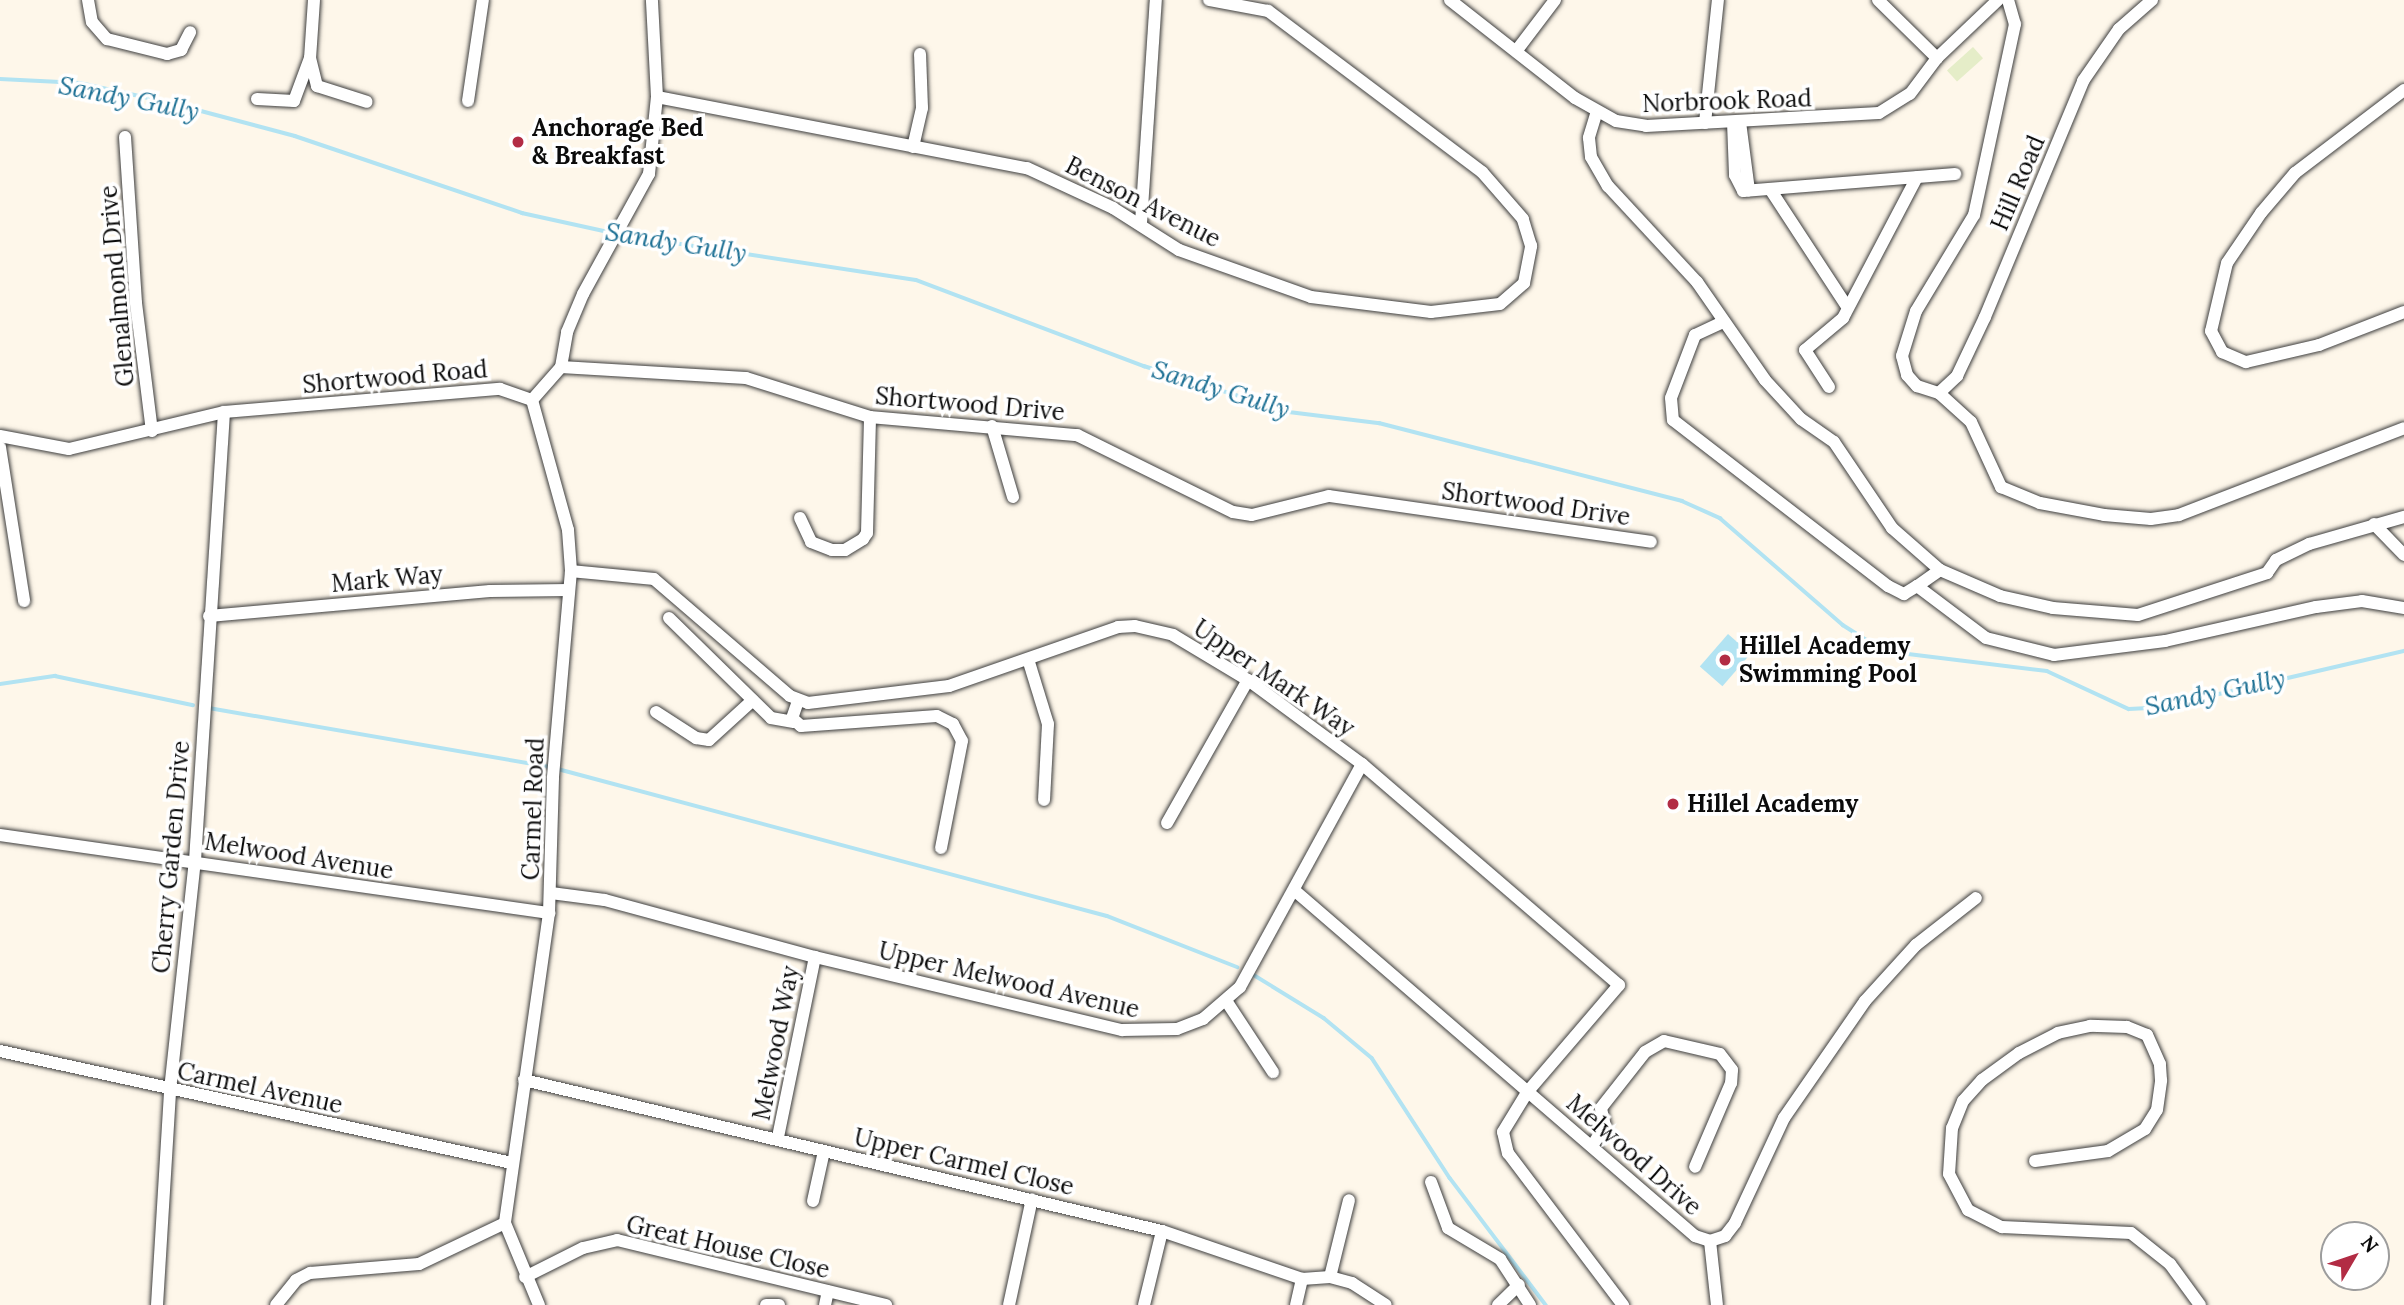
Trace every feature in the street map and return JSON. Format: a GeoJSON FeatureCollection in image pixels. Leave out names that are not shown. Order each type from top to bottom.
{"type":"FeatureCollection","features":[{"type":"Feature","properties":{"kind":"street"},"geometry":{"type":"LineString","coordinates":[[88,0],[92,22],[107,39],[167,54],[181,50],[190,32]]}},
{"type":"Feature","properties":{"kind":"street"},"geometry":{"type":"LineString","coordinates":[[257,99],[294,101],[310,58],[314,0]]}},
{"type":"Feature","properties":{"kind":"street"},"geometry":{"type":"LineString","coordinates":[[468,101],[483,0]]}},
{"type":"Feature","properties":{"kind":"street"},"geometry":{"type":"LineString","coordinates":[[532,400],[561,367],[567,332],[583,294],[645,186],[657,97],[652,0]]}},
{"type":"Feature","properties":{"kind":"street"},"geometry":{"type":"LineString","coordinates":[[1141,223],[1156,0]]}},
{"type":"Feature","properties":{"kind":"street","name":"Benson Avenue"},"geometry":{"type":"LineString","coordinates":[[657,97],[1027,169],[1066,183],[1141,223],[1179,250],[1311,297],[1370,307],[1432,312],[1500,303],[1524,283],[1531,246],[1523,219],[1482,173],[1268,11],[1209,0]]}},
{"type":"Feature","properties":{"kind":"street","name":"Norbrook Road"},"geometry":{"type":"LineString","coordinates":[[1450,0],[1597,111],[1628,125],[1736,122],[1880,113],[1910,94],[1937,58],[1998,0]]}},
{"type":"Feature","properties":{"kind":"street"},"geometry":{"type":"LineString","coordinates":[[1517,50],[1555,0]]}},
{"type":"Feature","properties":{"kind":"street"},"geometry":{"type":"LineString","coordinates":[[1706,123],[1718,0]]}},
{"type":"Feature","properties":{"kind":"street"},"geometry":{"type":"LineString","coordinates":[[1878,0],[1937,58]]}},
{"type":"Feature","properties":{"kind":"street"},"geometry":{"type":"LineString","coordinates":[[2008,0],[2015,23],[1974,215],[1916,311],[1902,356],[1907,375],[1917,386],[1939,393],[1972,422],[2001,487],[2040,503],[2151,519],[2208,506],[2404,428]]}},
{"type":"Feature","properties":{"kind":"street","name":"Hill Road"},"geometry":{"type":"LineString","coordinates":[[1939,393],[1957,376],[2083,81],[2119,29],[2152,0]]}},
{"type":"Feature","properties":{"kind":"street"},"geometry":{"type":"LineString","coordinates":[[913,147],[922,108],[920,54]]}},
{"type":"Feature","properties":{"kind":"street"},"geometry":{"type":"LineString","coordinates":[[310,58],[321,90],[368,102]]}},
{"type":"Feature","properties":{"kind":"street"},"geometry":{"type":"LineString","coordinates":[[2404,90],[2295,173],[2261,213],[2227,263],[2211,331],[2222,352],[2246,362],[2319,345],[2404,312]]}},
{"type":"Feature","properties":{"kind":"street"},"geometry":{"type":"LineString","coordinates":[[1597,111],[1589,138],[1591,157],[1608,186],[1697,282],[1765,380],[1801,419],[1834,442],[1892,528],[1940,570],[2000,596],[2053,608],[2138,615],[2266,573],[2276,560],[2309,544],[2404,517]]}},
{"type":"Feature","properties":{"kind":"street"},"geometry":{"type":"LineString","coordinates":[[1736,122],[1749,190],[1955,174]]}},
{"type":"Feature","properties":{"kind":"street","name":"Glenalmond Drive"},"geometry":{"type":"LineString","coordinates":[[125,137],[136,303],[152,431]]}},
{"type":"Feature","properties":{"kind":"street"},"geometry":{"type":"LineString","coordinates":[[1829,387],[1805,350],[1840,323],[1917,177]]}},
{"type":"Feature","properties":{"kind":"street"},"geometry":{"type":"LineString","coordinates":[[1770,189],[1848,308]]}},
{"type":"Feature","properties":{"kind":"street"},"geometry":{"type":"LineString","coordinates":[[1723,322],[1695,335],[1671,398],[1673,420],[1888,586],[1904,594],[1940,570]]}},
{"type":"Feature","properties":{"kind":"street","name":"Shortwood Drive"},"geometry":{"type":"LineString","coordinates":[[561,367],[746,378],[870,417],[1062,432],[1096,441],[1252,516],[1329,496],[1651,542]]}},
{"type":"Feature","properties":{"kind":"street","name":"Shortwood Road"},"geometry":{"type":"LineString","coordinates":[[0,436],[69,449],[224,412],[500,389],[532,400]]}},
{"type":"Feature","properties":{"kind":"street","name":"Carmel Road"},"geometry":{"type":"LineString","coordinates":[[505,1223],[549,913],[553,778],[571,571],[568,530],[532,400]]}},
{"type":"Feature","properties":{"kind":"street","name":"Cherry Garden Drive"},"geometry":{"type":"LineString","coordinates":[[157,1305],[170,1090],[195,861],[224,412]]}},
{"type":"Feature","properties":{"kind":"street"},"geometry":{"type":"LineString","coordinates":[[800,518],[811,542],[832,550],[845,550],[863,539],[867,533],[870,417]]}},
{"type":"Feature","properties":{"kind":"street"},"geometry":{"type":"LineString","coordinates":[[992,426],[1013,497]]}},
{"type":"Feature","properties":{"kind":"street"},"geometry":{"type":"LineString","coordinates":[[0,447],[6,535],[24,601]]}},
{"type":"Feature","properties":{"kind":"street"},"geometry":{"type":"LineString","coordinates":[[2374,524],[2404,555]]}},
{"type":"Feature","properties":{"kind":"street"},"geometry":{"type":"LineString","coordinates":[[571,571],[654,579],[798,701],[794,722]]}},
{"type":"Feature","properties":{"kind":"street"},"geometry":{"type":"LineString","coordinates":[[1917,586],[1986,638],[2054,655],[2165,641],[2316,607],[2362,601],[2404,608]]}},
{"type":"Feature","properties":{"kind":"street","name":"Mark Way"},"geometry":{"type":"LineString","coordinates":[[209,616],[490,591],[569,590]]}},
{"type":"Feature","properties":{"kind":"street"},"geometry":{"type":"LineString","coordinates":[[669,618],[777,721],[794,722],[801,726],[937,716],[953,724],[962,741],[941,848]]}},
{"type":"Feature","properties":{"kind":"street","name":"Upper Mark Way"},"geometry":{"type":"LineString","coordinates":[[798,701],[818,703],[949,686],[1118,627],[1135,626],[1173,635],[1248,680],[1362,764],[1619,985],[1528,1091]]}},
{"type":"Feature","properties":{"kind":"street"},"geometry":{"type":"LineString","coordinates":[[1028,659],[1048,724],[1044,800]]}},
{"type":"Feature","properties":{"kind":"street"},"geometry":{"type":"LineString","coordinates":[[1167,823],[1248,680]]}},
{"type":"Feature","properties":{"kind":"street"},"geometry":{"type":"LineString","coordinates":[[656,712],[696,738],[709,740],[752,699]]}},
{"type":"Feature","properties":{"kind":"street","name":"Upper Melwood Avenue"},"geometry":{"type":"LineString","coordinates":[[551,893],[605,900],[815,957],[1122,1030],[1177,1029],[1203,1019],[1227,1002],[1294,890],[1362,764]]}},
{"type":"Feature","properties":{"kind":"street","name":"Melwood Avenue"},"geometry":{"type":"LineString","coordinates":[[0,835],[549,913]]}},
{"type":"Feature","properties":{"kind":"street","name":"Melwood Drive"},"geometry":{"type":"LineString","coordinates":[[1294,890],[1695,1236],[1710,1241],[1725,1236],[1735,1223],[1784,1118],[1865,1001],[1916,945],[1976,898]]}},
{"type":"Feature","properties":{"kind":"street","name":"Melwood Way"},"geometry":{"type":"LineString","coordinates":[[778,1137],[815,957]]}},
{"type":"Feature","properties":{"kind":"street"},"geometry":{"type":"LineString","coordinates":[[1227,1002],[1273,1072]]}},
{"type":"Feature","properties":{"kind":"street"},"geometry":{"type":"LineString","coordinates":[[2035,1161],[2108,1150],[2145,1129],[2157,1110],[2161,1080],[2158,1056],[2147,1035],[2127,1027],[2090,1026],[2058,1033],[2019,1053],[1982,1080],[1963,1101],[1952,1128],[1949,1174],[1968,1210],[2002,1227],[2131,1233],[2170,1264],[2200,1305]]}},
{"type":"Feature","properties":{"kind":"street"},"geometry":{"type":"LineString","coordinates":[[1592,1146],[1605,1126],[1601,1108],[1645,1052],[1664,1041],[1720,1054],[1732,1070],[1731,1083],[1695,1167]]}},
{"type":"Feature","properties":{"kind":"street","name":"Carmel Avenue"},"geometry":{"type":"LineString","coordinates":[[0,1051],[512,1163]]}},
{"type":"Feature","properties":{"kind":"street","name":"Upper Carmel Close"},"geometry":{"type":"LineString","coordinates":[[524,1080],[778,1137],[824,1151],[1161,1231],[1302,1279],[1330,1278],[1352,1283],[1386,1305]]}},
{"type":"Feature","properties":{"kind":"street"},"geometry":{"type":"LineString","coordinates":[[1528,1091],[1506,1122],[1503,1132],[1508,1153],[1623,1305]]}},
{"type":"Feature","properties":{"kind":"street"},"geometry":{"type":"LineString","coordinates":[[813,1201],[824,1151]]}},
{"type":"Feature","properties":{"kind":"street"},"geometry":{"type":"LineString","coordinates":[[1431,1182],[1448,1228],[1500,1259],[1531,1305]]}},
{"type":"Feature","properties":{"kind":"street"},"geometry":{"type":"LineString","coordinates":[[1009,1305],[1032,1199]]}},
{"type":"Feature","properties":{"kind":"street"},"geometry":{"type":"LineString","coordinates":[[1330,1278],[1349,1200]]}},
{"type":"Feature","properties":{"kind":"street"},"geometry":{"type":"LineString","coordinates":[[276,1305],[296,1280],[310,1273],[419,1264],[505,1223],[525,1277],[539,1305]]}},
{"type":"Feature","properties":{"kind":"street"},"geometry":{"type":"LineString","coordinates":[[1144,1305],[1161,1231]]}},
{"type":"Feature","properties":{"kind":"street","name":"Great House Close"},"geometry":{"type":"LineString","coordinates":[[525,1277],[583,1248],[617,1240],[886,1305]]}},
{"type":"Feature","properties":{"kind":"street"},"geometry":{"type":"LineString","coordinates":[[1710,1241],[1717,1305]]}},
{"type":"Feature","properties":{"kind":"street"},"geometry":{"type":"LineString","coordinates":[[1296,1305],[1302,1279]]}},
{"type":"Feature","properties":{"kind":"street"},"geometry":{"type":"LineString","coordinates":[[1498,1305],[1518,1285]]}},
{"type":"Feature","properties":{"kind":"street"},"geometry":{"type":"LineString","coordinates":[[825,1305],[828,1291]]}},
{"type":"Feature","properties":{"kind":"street"},"geometry":{"type":"LineString","coordinates":[[766,1305],[779,1305]]}},
{"type":"Feature","properties":{"kind":"green space"},"geometry":{"type":"Polygon","coordinates":[[[1973,47],[1983,58],[1957,82],[1947,70],[1973,47]]]}},
{"type":"Feature","properties":{"kind":"water","name":"Hillel Academy Swimming Pool"},"geometry":{"type":"Polygon","coordinates":[[[1728,634],[1751,654],[1722,686],[1700,666],[1728,634]]]}},
{"type":"Feature","properties":{"kind":"waterway","name":"Sandy Gully"},"geometry":{"type":"LineString","coordinates":[[0,79],[80,83],[171,103],[295,136],[522,213],[622,235],[916,280],[1144,366],[1289,412],[1379,423],[1682,501],[1720,518],[1843,625],[1884,651],[2047,671],[2129,709],[2163,707],[2404,651]]}},
{"type":"Feature","properties":{"kind":"waterway"},"geometry":{"type":"LineString","coordinates":[[0,684],[55,676],[193,705]]}},
{"type":"Feature","properties":{"kind":"waterway"},"geometry":{"type":"LineString","coordinates":[[209,708],[550,767]]}},
{"type":"Feature","properties":{"kind":"waterway"},"geometry":{"type":"LineString","coordinates":[[558,769],[1107,916],[1237,967]]}},
{"type":"Feature","properties":{"kind":"waterway"},"geometry":{"type":"LineString","coordinates":[[1254,975],[1324,1018],[1372,1058],[1450,1178],[1546,1305]]}},
{"type":"Feature","properties":{"kind":"place","name":"Anchorage Bed & Breakfast"},"geometry":{"type":"Point","coordinates":[518,142]}},
{"type":"Feature","properties":{"kind":"place","name":"Hillel Academy Swimming Pool"},"geometry":{"type":"Point","coordinates":[1725,660]}},
{"type":"Feature","properties":{"kind":"place","name":"Hillel Academy"},"geometry":{"type":"Point","coordinates":[1673,804]}}]}
